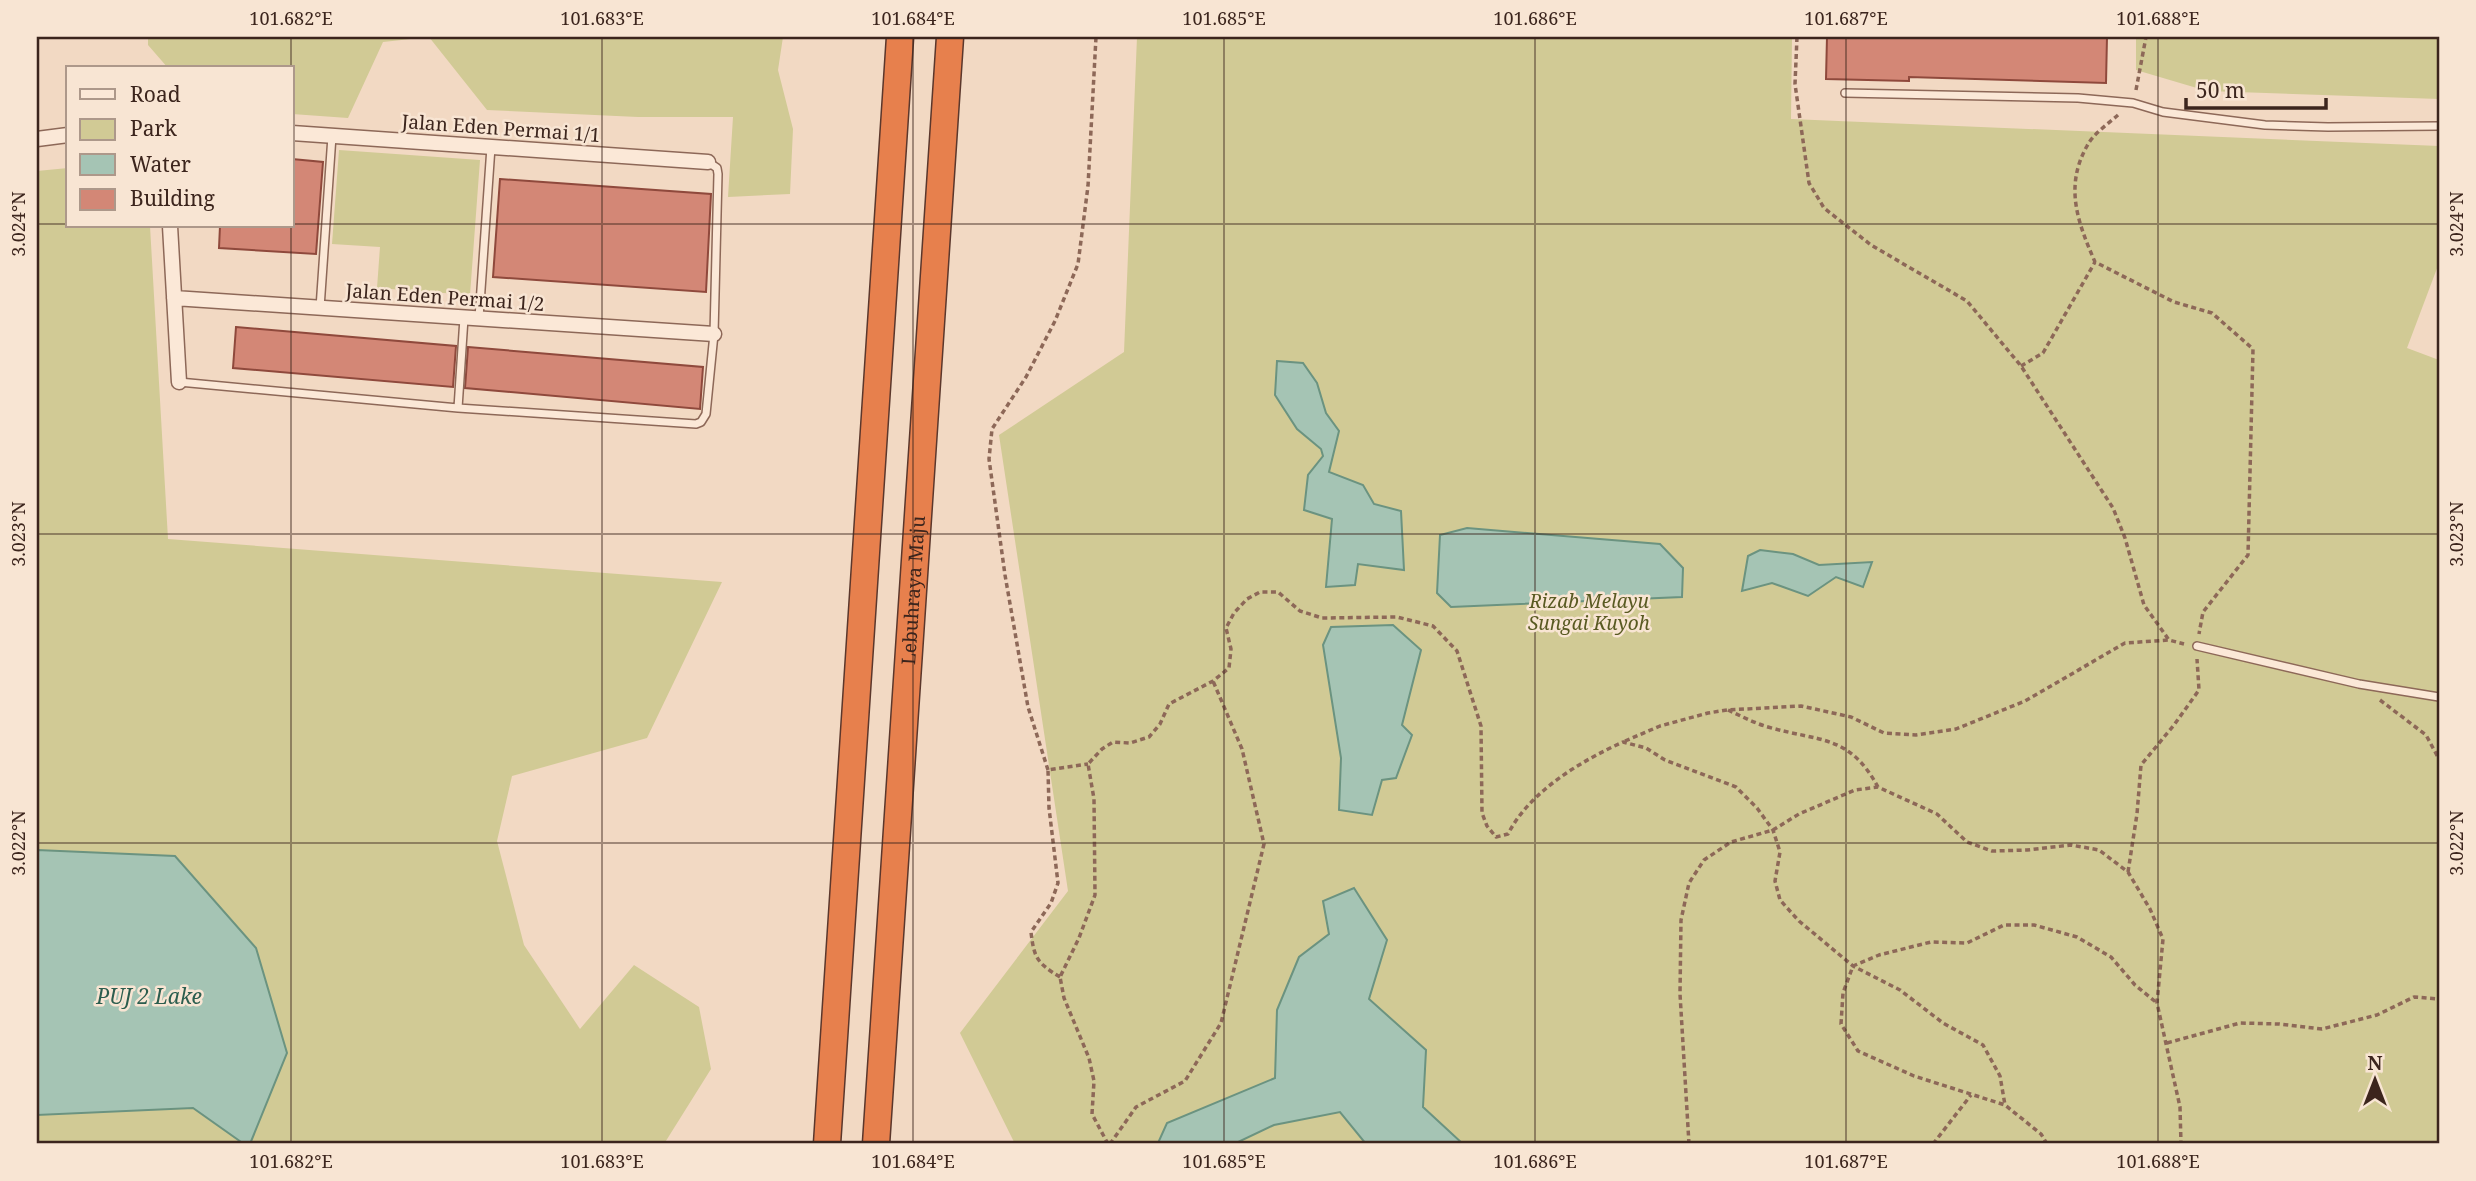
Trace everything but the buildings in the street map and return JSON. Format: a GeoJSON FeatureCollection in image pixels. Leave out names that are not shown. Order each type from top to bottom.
{"type":"FeatureCollection","features":[{"type":"Feature","properties":{"kind":"highway"},"geometry":{"type":"LineString","coordinates":[[827,1144],[900,37]]}},
{"type":"Feature","properties":{"kind":"highway","name":"Lebuhraya Maju"},"geometry":{"type":"LineString","coordinates":[[876,1144],[950,37]]}},
{"type":"Feature","properties":{"kind":"street","name":"Jalan Eden Permai 1/1"},"geometry":{"type":"LineString","coordinates":[[294,133],[708,162]]}},
{"type":"Feature","properties":{"kind":"street"},"geometry":{"type":"LineString","coordinates":[[37,139],[66,135]]}},
{"type":"Feature","properties":{"kind":"street"},"geometry":{"type":"LineString","coordinates":[[170,228],[179,382]]}},
{"type":"Feature","properties":{"kind":"street","name":"Jalan Eden Permai 1/2"},"geometry":{"type":"LineString","coordinates":[[174,298],[714,334]]}},
{"type":"Feature","properties":{"kind":"lane"},"geometry":{"type":"LineString","coordinates":[[1845,93],[2078,98],[2133,103],[2163,112],[2265,125],[2439,126]]}},
{"type":"Feature","properties":{"kind":"lane"},"geometry":{"type":"LineString","coordinates":[[320,308],[332,135]]}},
{"type":"Feature","properties":{"kind":"lane"},"geometry":{"type":"LineString","coordinates":[[458,408],[472,318],[491,147]]}},
{"type":"Feature","properties":{"kind":"lane"},"geometry":{"type":"LineString","coordinates":[[179,382],[458,408],[696,424],[701,422],[706,414],[714,334],[718,174],[717,168],[708,162]]}},
{"type":"Feature","properties":{"kind":"lane"},"geometry":{"type":"LineString","coordinates":[[2197,646],[2359,684],[2439,697]]}},
{"type":"Feature","properties":{"kind":"path"},"geometry":{"type":"LineString","coordinates":[[1060,977],[1042,966],[1034,954],[1031,932],[1051,904],[1058,883],[1048,797],[1048,770],[1028,707],[1005,575],[989,459],[992,429],[1026,377],[1055,321],[1078,264],[1088,186],[1096,37]]}},
{"type":"Feature","properties":{"kind":"path"},"geometry":{"type":"LineString","coordinates":[[1797,37],[1796,83],[1810,183],[1824,208],[1871,245],[1967,300],[2021,366],[2113,508],[2125,538],[2144,605],[2169,640]]}},
{"type":"Feature","properties":{"kind":"path"},"geometry":{"type":"LineString","coordinates":[[2128,872],[2141,765],[2199,690],[2197,646],[2203,612],[2248,555],[2253,349],[2212,313],[2174,302],[2095,262],[2079,224],[2074,184],[2087,145],[2133,103],[2146,37]]}},
{"type":"Feature","properties":{"kind":"path"},"geometry":{"type":"LineString","coordinates":[[2021,366],[2043,353],[2095,262]]}},
{"type":"Feature","properties":{"kind":"path"},"geometry":{"type":"LineString","coordinates":[[1048,770],[1088,764],[1101,749],[1113,742],[1130,743],[1149,737],[1160,724],[1169,704],[1213,681],[1229,668],[1231,649],[1226,628],[1234,612],[1247,599],[1260,592],[1278,592],[1300,611],[1321,618],[1397,617],[1433,625],[1457,651],[1472,693],[1481,726],[1482,813],[1487,826],[1496,837],[1508,834],[1516,818],[1560,779],[1597,754],[1660,726],[1727,710],[1801,706],[1851,718],[1884,733],[1916,735],[1943,731],[1956,729],[2025,701],[2125,643],[2169,640],[2197,646]]}},
{"type":"Feature","properties":{"kind":"path"},"geometry":{"type":"LineString","coordinates":[[1088,764],[1094,799],[1095,895],[1060,977],[1065,999],[1089,1058],[1094,1081],[1093,1114],[1109,1144],[1136,1107],[1185,1082],[1221,1023],[1264,844],[1242,749],[1213,681]]}},
{"type":"Feature","properties":{"kind":"path"},"geometry":{"type":"LineString","coordinates":[[2359,684],[2426,735],[2439,760]]}},
{"type":"Feature","properties":{"kind":"path"},"geometry":{"type":"LineString","coordinates":[[1727,710],[1766,726],[1837,743],[1867,766],[1878,787]]}},
{"type":"Feature","properties":{"kind":"path"},"geometry":{"type":"LineString","coordinates":[[1623,742],[1646,748],[1665,761],[1736,787],[1757,808],[1773,830],[1780,852],[1775,881],[1780,900],[1800,921],[1853,966],[1900,990],[1943,1023],[1983,1045],[2000,1076],[2005,1105]]}},
{"type":"Feature","properties":{"kind":"path"},"geometry":{"type":"LineString","coordinates":[[1689,1144],[1680,993],[1681,920],[1689,883],[1704,860],[1731,842],[1773,830],[1798,814],[1854,790],[1878,787],[1937,814],[1967,842],[1992,851],[2071,845],[2099,850],[2128,872],[2150,909],[2163,939],[2157,1003],[2180,1107],[2181,1144]]}},
{"type":"Feature","properties":{"kind":"path"},"geometry":{"type":"LineString","coordinates":[[2439,904],[2439,918]]}},
{"type":"Feature","properties":{"kind":"path"},"geometry":{"type":"LineString","coordinates":[[2047,1144],[2041,1134],[2005,1105],[1914,1076],[1858,1051],[1841,1024],[1843,993],[1853,966],[1880,955],[1931,943],[1967,943],[2004,925],[2034,925],[2077,937],[2111,957],[2135,985],[2157,1003]]}},
{"type":"Feature","properties":{"kind":"path"},"geometry":{"type":"LineString","coordinates":[[2167,1043],[2240,1023],[2279,1024],[2322,1030],[2377,1015],[2414,997],[2439,999]]}},
{"type":"Feature","properties":{"kind":"path"},"geometry":{"type":"LineString","coordinates":[[1933,1144],[1971,1095]]}},
{"type":"Feature","properties":{"kind":"green space"},"geometry":{"type":"Polygon","coordinates":[[[148,37],[429,37],[383,42],[348,118],[294,114],[294,66],[166,66],[148,45],[148,37]]]}},
{"type":"Feature","properties":{"kind":"green space"},"geometry":{"type":"Polygon","coordinates":[[[429,37],[783,37],[778,70],[793,129],[790,194],[728,197],[733,117],[638,117],[487,110],[429,37]]]}},
{"type":"Feature","properties":{"kind":"green space","name":"Rizab Melayu Sungai Kuyoh"},"geometry":{"type":"Polygon","coordinates":[[[1137,37],[1792,37],[1791,119],[2439,146],[2439,263],[2407,348],[2439,360],[2439,1144],[1015,1144],[960,1033],[1068,891],[999,435],[1124,352],[1137,37]]]}},
{"type":"Feature","properties":{"kind":"green space"},"geometry":{"type":"Polygon","coordinates":[[[2136,37],[2439,37],[2439,99],[2207,91],[2136,70],[2136,37]]]}},
{"type":"Feature","properties":{"kind":"green space"},"geometry":{"type":"Polygon","coordinates":[[[339,150],[480,160],[470,295],[377,288],[380,247],[332,244],[339,150]]]}},
{"type":"Feature","properties":{"kind":"green space"},"geometry":{"type":"Polygon","coordinates":[[[66,168],[66,228],[150,228],[168,539],[722,582],[647,738],[512,776],[497,841],[524,945],[580,1029],[634,965],[699,1007],[711,1069],[664,1144],[250,1144],[287,1053],[175,856],[37,850],[37,171],[66,168]]]}},
{"type":"Feature","properties":{"kind":"green space"},"geometry":{"type":"Polygon","coordinates":[[[193,1108],[244,1144],[37,1144],[37,1115],[193,1108]]]}},
{"type":"Feature","properties":{"kind":"water"},"geometry":{"type":"Polygon","coordinates":[[[1277,361],[1303,363],[1317,383],[1326,413],[1339,431],[1329,472],[1363,485],[1374,504],[1401,511],[1404,570],[1358,564],[1355,585],[1326,587],[1332,519],[1304,510],[1308,475],[1323,456],[1321,449],[1297,429],[1275,395],[1277,361]]]}},
{"type":"Feature","properties":{"kind":"water"},"geometry":{"type":"Polygon","coordinates":[[[1467,528],[1660,544],[1683,568],[1682,597],[1451,607],[1437,593],[1440,535],[1467,528]]]}},
{"type":"Feature","properties":{"kind":"water"},"geometry":{"type":"Polygon","coordinates":[[[1760,550],[1793,554],[1819,565],[1872,562],[1863,587],[1836,577],[1808,596],[1772,583],[1742,591],[1748,556],[1760,550]]]}},
{"type":"Feature","properties":{"kind":"water"},"geometry":{"type":"Polygon","coordinates":[[[1393,625],[1421,650],[1402,725],[1412,735],[1396,778],[1382,780],[1372,815],[1339,810],[1341,758],[1323,645],[1331,627],[1393,625]]]}},
{"type":"Feature","properties":{"kind":"water","name":"PUJ 2 Lake"},"geometry":{"type":"Polygon","coordinates":[[[37,850],[175,856],[256,948],[287,1053],[250,1144],[244,1144],[193,1108],[37,1115],[37,850]]]}},
{"type":"Feature","properties":{"kind":"water"},"geometry":{"type":"Polygon","coordinates":[[[1354,888],[1387,940],[1369,999],[1426,1050],[1423,1107],[1463,1144],[1366,1144],[1340,1112],[1274,1125],[1234,1144],[1158,1143],[1167,1123],[1275,1078],[1277,1010],[1299,957],[1329,934],[1323,901],[1354,888]]]}}]}
